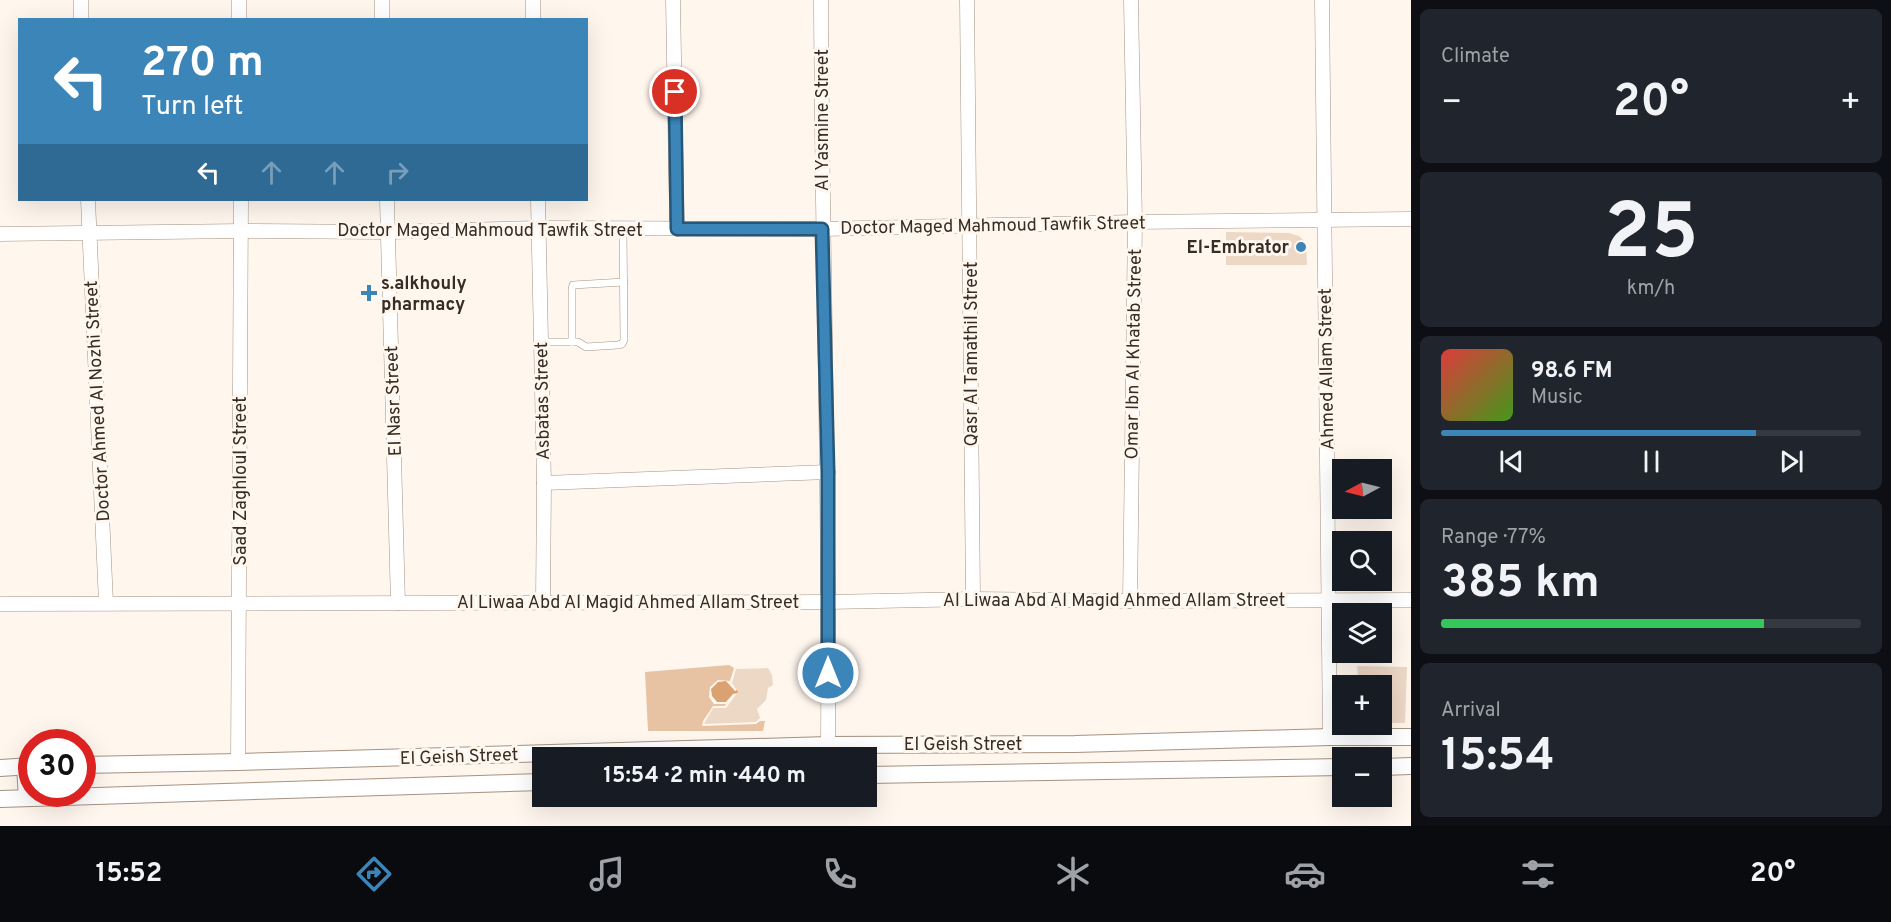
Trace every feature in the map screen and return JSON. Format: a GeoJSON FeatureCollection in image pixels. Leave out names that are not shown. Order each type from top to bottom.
{"type":"FeatureCollection","features":[{"type":"Feature","properties":{"kind":"street"},"geometry":{"type":"LineString","coordinates":[[81,0],[81,18]]}},
{"type":"Feature","properties":{"kind":"street"},"geometry":{"type":"LineString","coordinates":[[239,0],[239,18]]}},
{"type":"Feature","properties":{"kind":"street"},"geometry":{"type":"LineString","coordinates":[[382,0],[382,18]]}},
{"type":"Feature","properties":{"kind":"street"},"geometry":{"type":"LineString","coordinates":[[533,0],[533,18]]}},
{"type":"Feature","properties":{"kind":"street"},"geometry":{"type":"LineString","coordinates":[[673,0],[677,229]]}},
{"type":"Feature","properties":{"kind":"street","name":"Al Yasmine Street"},"geometry":{"type":"LineString","coordinates":[[821,0],[822,229],[828,472],[828,745]]}},
{"type":"Feature","properties":{"kind":"street","name":"Qasr Al Tamathil Street"},"geometry":{"type":"LineString","coordinates":[[967,0],[973,599]]}},
{"type":"Feature","properties":{"kind":"street","name":"Omar Ibn Al Khatab Street"},"geometry":{"type":"LineString","coordinates":[[1130,601],[1135,222],[1131,0]]}},
{"type":"Feature","properties":{"kind":"street","name":"Ahmed Allam Street"},"geometry":{"type":"LineString","coordinates":[[1322,0],[1330,737]]}},
{"type":"Feature","properties":{"kind":"street","name":"Doctor Ahmed Al Nozhi Street"},"geometry":{"type":"LineString","coordinates":[[88,201],[106,603]]}},
{"type":"Feature","properties":{"kind":"street","name":"Saad Zaghloul Street"},"geometry":{"type":"LineString","coordinates":[[238,762],[241,201]]}},
{"type":"Feature","properties":{"kind":"street","name":"El Nasr Street"},"geometry":{"type":"LineString","coordinates":[[387,201],[399,603]]}},
{"type":"Feature","properties":{"kind":"street","name":"Asbatas Street"},"geometry":{"type":"LineString","coordinates":[[538,201],[544,483],[543,602]]}},
{"type":"Feature","properties":{"kind":"street","name":"Doctor Maged Mahmoud Tawfik Street"},"geometry":{"type":"LineString","coordinates":[[0,234],[388,232],[539,228],[822,229],[1411,219]]}},
{"type":"Feature","properties":{"kind":"street"},"geometry":{"type":"LineString","coordinates":[[544,483],[828,472]]}},
{"type":"Feature","properties":{"kind":"street","name":"Al Liwaa Abd Al Magid Ahmed Allam Street"},"geometry":{"type":"LineString","coordinates":[[0,604],[829,602],[973,599],[1411,600]]}},
{"type":"Feature","properties":{"kind":"street","name":"El Geish Street"},"geometry":{"type":"LineString","coordinates":[[96,765],[828,745],[1075,744],[1411,737]]}},
{"type":"Feature","properties":{"kind":"street"},"geometry":{"type":"LineString","coordinates":[[1075,744],[1076,771]]}},
{"type":"Feature","properties":{"kind":"street"},"geometry":{"type":"LineString","coordinates":[[462,756],[463,784]]}},
{"type":"Feature","properties":{"kind":"street"},"geometry":{"type":"LineString","coordinates":[[1392,767],[1411,766]]}},
{"type":"Feature","properties":{"kind":"street"},"geometry":{"type":"LineString","coordinates":[[0,768],[18,767]]}},
{"type":"Feature","properties":{"kind":"street","name":"El Geish Street"},"geometry":{"type":"LineString","coordinates":[[877,775],[1332,767]]}},
{"type":"Feature","properties":{"kind":"street","name":"El Geish Street"},"geometry":{"type":"LineString","coordinates":[[96,796],[532,782]]}},
{"type":"Feature","properties":{"kind":"street","name":"El Geish Street"},"geometry":{"type":"LineString","coordinates":[[0,799],[18,798]]}},
{"type":"Feature","properties":{"kind":"lane"},"geometry":{"type":"LineString","coordinates":[[541,342],[580,342],[586,347],[622,344],[624,340],[623,229]]}},
{"type":"Feature","properties":{"kind":"lane"},"geometry":{"type":"LineString","coordinates":[[572,342],[573,285],[624,282]]}},
{"type":"Feature","properties":{"kind":"shaded area"},"geometry":{"type":"Polygon","coordinates":[[[729,665],[734,668],[730,681],[718,680],[710,687],[709,697],[714,704],[726,704],[725,706],[713,706],[702,726],[756,724],[765,721],[763,731],[648,731],[645,672],[729,665]]]}},
{"type":"Feature","properties":{"kind":"shaded area"},"geometry":{"type":"Polygon","coordinates":[[[726,681],[735,691],[740,688],[738,693],[733,694],[726,702],[717,702],[712,696],[711,689],[718,682],[726,681]]]}},
{"type":"Feature","properties":{"kind":"building"},"geometry":{"type":"Polygon","coordinates":[[[1226,232],[1289,233],[1299,236],[1306,243],[1307,265],[1226,265],[1226,232]]]}},
{"type":"Feature","properties":{"kind":"building"},"geometry":{"type":"Polygon","coordinates":[[[1357,666],[1407,667],[1405,723],[1392,723],[1392,675],[1358,675],[1357,666]]]}},
{"type":"Feature","properties":{"kind":"building"},"geometry":{"type":"Polygon","coordinates":[[[768,668],[772,675],[773,685],[768,688],[766,700],[757,709],[760,718],[756,722],[704,724],[713,708],[726,708],[738,692],[732,683],[736,669],[768,668]]]}},
{"type":"Feature","properties":{"kind":"place","name":"El-Embrator"},"geometry":{"type":"Point","coordinates":[1301,247]}},
{"type":"Feature","properties":{"kind":"place","name":"s.alkhouly pharmacy"},"geometry":{"type":"Point","coordinates":[369,293]}},
{"type":"Feature","properties":{"kind":"route"},"geometry":{"type":"LineString","coordinates":[[675,92],[677,229],[822,229],[828,472],[828,673]]}}]}
